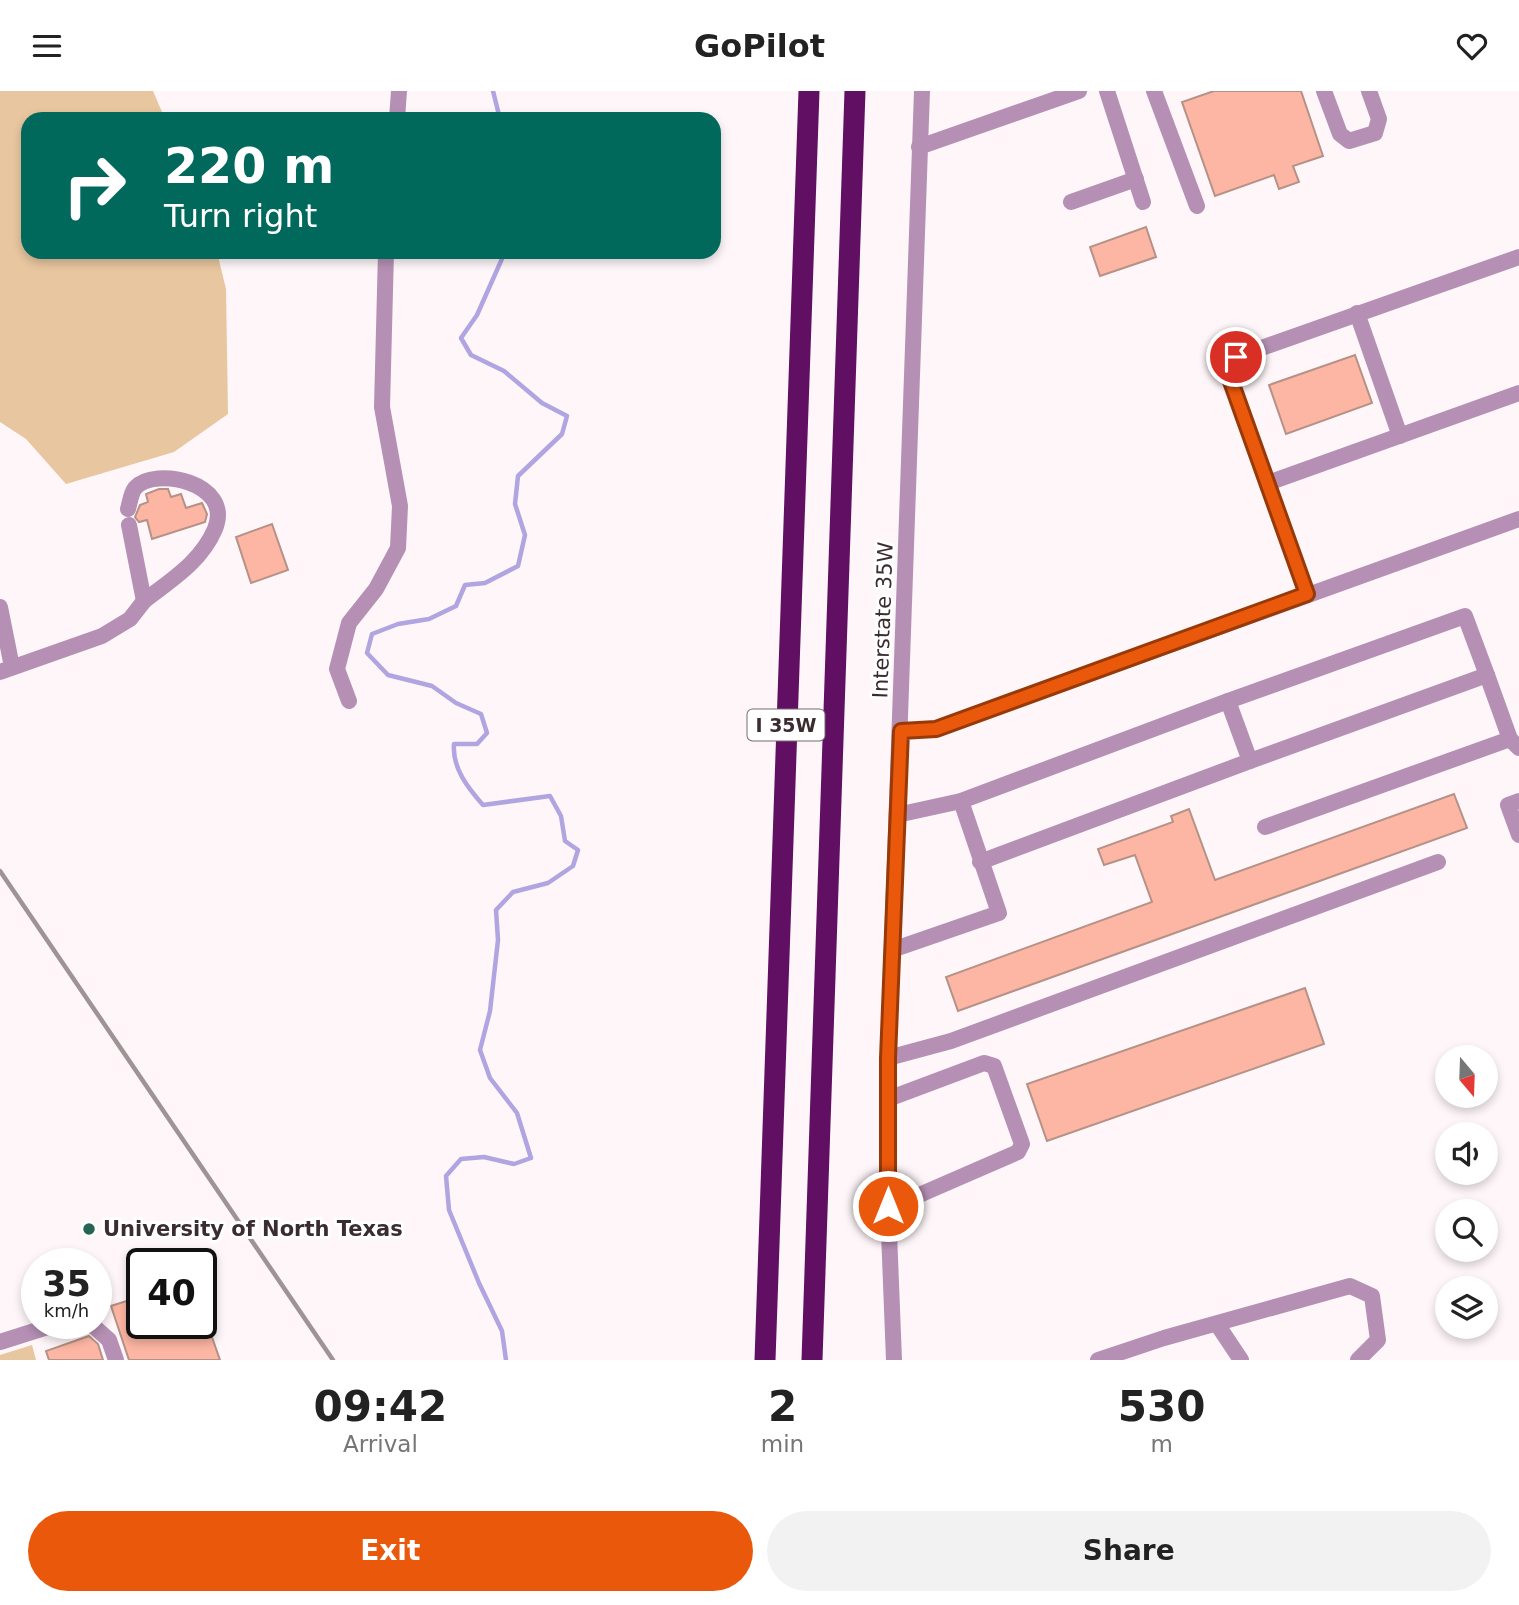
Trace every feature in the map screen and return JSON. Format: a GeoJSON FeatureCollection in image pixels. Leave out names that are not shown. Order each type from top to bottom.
{"type":"FeatureCollection","features":[{"type":"Feature","properties":{"kind":"highway","name":"I 35W"},"geometry":{"type":"LineString","coordinates":[[765,1360],[809,91]]}},
{"type":"Feature","properties":{"kind":"highway","name":"I 35W"},"geometry":{"type":"LineString","coordinates":[[812,1360],[855,91]]}},
{"type":"Feature","properties":{"kind":"street"},"geometry":{"type":"LineString","coordinates":[[398,112],[399,91]]}},
{"type":"Feature","properties":{"kind":"street","name":"Interstate 35W"},"geometry":{"type":"LineString","coordinates":[[894,1360],[888,1206],[888,1058],[922,91]]}},
{"type":"Feature","properties":{"kind":"street"},"geometry":{"type":"LineString","coordinates":[[919,147],[1079,91]]}},
{"type":"Feature","properties":{"kind":"street"},"geometry":{"type":"LineString","coordinates":[[1107,91],[1143,202]]}},
{"type":"Feature","properties":{"kind":"street"},"geometry":{"type":"LineString","coordinates":[[1154,91],[1197,206]]}},
{"type":"Feature","properties":{"kind":"street"},"geometry":{"type":"LineString","coordinates":[[1324,91],[1340,135],[1349,141],[1376,133],[1379,119],[1369,91]]}},
{"type":"Feature","properties":{"kind":"street"},"geometry":{"type":"LineString","coordinates":[[1071,202],[1136,179]]}},
{"type":"Feature","properties":{"kind":"street"},"geometry":{"type":"LineString","coordinates":[[1307,594],[1228,373],[1236,357],[1519,257]]}},
{"type":"Feature","properties":{"kind":"street"},"geometry":{"type":"LineString","coordinates":[[349,701],[337,669],[349,623],[376,589],[398,548],[400,506],[382,407],[386,259]]}},
{"type":"Feature","properties":{"kind":"street"},"geometry":{"type":"LineString","coordinates":[[1357,313],[1399,436]]}},
{"type":"Feature","properties":{"kind":"street"},"geometry":{"type":"LineString","coordinates":[[1268,483],[1519,393]]}},
{"type":"Feature","properties":{"kind":"street"},"geometry":{"type":"LineString","coordinates":[[0,607],[6,670],[102,636],[130,619],[144,601],[191,565],[197,557],[216,527],[217,514],[212,495],[205,489],[171,479],[154,479],[133,490],[129,517],[144,601]]}},
{"type":"Feature","properties":{"kind":"street"},"geometry":{"type":"LineString","coordinates":[[901,731],[936,729],[1519,519]]}},
{"type":"Feature","properties":{"kind":"street"},"geometry":{"type":"LineString","coordinates":[[897,815],[961,801],[1465,615],[1514,743],[1265,827]]}},
{"type":"Feature","properties":{"kind":"street"},"geometry":{"type":"LineString","coordinates":[[980,862],[1487,675]]}},
{"type":"Feature","properties":{"kind":"street"},"geometry":{"type":"LineString","coordinates":[[1228,701],[1250,761]]}},
{"type":"Feature","properties":{"kind":"street"},"geometry":{"type":"LineString","coordinates":[[892,950],[999,913],[961,801]]}},
{"type":"Feature","properties":{"kind":"street"},"geometry":{"type":"LineString","coordinates":[[1519,801],[1508,805],[1519,835]]}},
{"type":"Feature","properties":{"kind":"street"},"geometry":{"type":"LineString","coordinates":[[888,1058],[951,1041],[1438,862]]}},
{"type":"Feature","properties":{"kind":"street"},"geometry":{"type":"LineString","coordinates":[[888,1099],[984,1063],[994,1066],[1022,1144],[1018,1152],[888,1206]]}},
{"type":"Feature","properties":{"kind":"street"},"geometry":{"type":"LineString","coordinates":[[1098,1360],[1350,1286],[1372,1296],[1378,1340],[1358,1360]]}},
{"type":"Feature","properties":{"kind":"street"},"geometry":{"type":"LineString","coordinates":[[1217,1324],[1241,1360]]}},
{"type":"Feature","properties":{"kind":"street"},"geometry":{"type":"LineString","coordinates":[[0,1342],[21,1335]]}},
{"type":"Feature","properties":{"kind":"street"},"geometry":{"type":"LineString","coordinates":[[108,1339],[116,1360]]}},
{"type":"Feature","properties":{"kind":"shaded area"},"geometry":{"type":"Polygon","coordinates":[[[0,91],[153,91],[162,112],[21,112],[21,259],[219,259],[226,289],[228,414],[174,452],[66,484],[26,439],[0,422],[0,91]]]}},
{"type":"Feature","properties":{"kind":"shaded area"},"geometry":{"type":"Polygon","coordinates":[[[32,1345],[36,1360],[0,1360],[0,1355],[32,1345]]]}},
{"type":"Feature","properties":{"kind":"building"},"geometry":{"type":"Polygon","coordinates":[[[1214,91],[1301,91],[1323,156],[1293,166],[1299,182],[1279,189],[1274,175],[1215,196],[1182,102],[1214,91]]]}},
{"type":"Feature","properties":{"kind":"building"},"geometry":{"type":"Polygon","coordinates":[[[1146,227],[1156,257],[1100,276],[1090,247],[1146,227]]]}},
{"type":"Feature","properties":{"kind":"building"},"geometry":{"type":"Polygon","coordinates":[[[1355,355],[1372,403],[1286,434],[1269,385],[1355,355]]]}},
{"type":"Feature","properties":{"kind":"building"},"geometry":{"type":"Polygon","coordinates":[[[168,489],[171,497],[181,494],[186,508],[202,503],[207,514],[205,522],[152,539],[147,520],[139,522],[135,517],[140,505],[148,502],[146,494],[168,489]]]}},
{"type":"Feature","properties":{"kind":"building"},"geometry":{"type":"Polygon","coordinates":[[[272,524],[288,570],[251,583],[236,537],[272,524]]]}},
{"type":"Feature","properties":{"kind":"building"},"geometry":{"type":"Polygon","coordinates":[[[1454,794],[1467,828],[958,1011],[946,977],[1152,902],[1135,855],[1104,865],[1098,849],[1173,822],[1171,816],[1189,809],[1215,880],[1454,794]]]}},
{"type":"Feature","properties":{"kind":"building"},"geometry":{"type":"Polygon","coordinates":[[[1305,988],[1324,1044],[1047,1141],[1027,1084],[1305,988]]]}},
{"type":"Feature","properties":{"kind":"building"},"geometry":{"type":"Polygon","coordinates":[[[126,1301],[126,1339],[213,1339],[220,1360],[129,1360],[112,1306],[126,1301]]]}},
{"type":"Feature","properties":{"kind":"building"},"geometry":{"type":"Polygon","coordinates":[[[80,1339],[92,1339],[98,1344],[103,1360],[49,1360],[46,1351],[80,1339]]]}},
{"type":"Feature","properties":{"kind":"waterway"},"geometry":{"type":"LineString","coordinates":[[493,91],[498,112]]}},
{"type":"Feature","properties":{"kind":"waterway"},"geometry":{"type":"LineString","coordinates":[[502,259],[477,315],[461,338],[471,355],[504,371],[542,403],[567,416],[562,434],[518,476],[515,504],[525,535],[518,566],[485,583],[465,585],[456,606],[429,619],[398,624],[372,634],[367,653],[388,675],[432,686],[456,703],[481,714],[487,733],[477,744],[454,744],[458,769],[467,785],[483,805],[550,796],[561,816],[565,841],[578,850],[573,866],[548,883],[513,892],[496,910],[498,940],[490,1011],[480,1050],[490,1078],[517,1113],[531,1158],[514,1164],[484,1157],[461,1159],[446,1176],[449,1210],[502,1331],[506,1360]]}},
{"type":"Feature","properties":{"kind":"railway"},"geometry":{"type":"LineString","coordinates":[[0,871],[333,1360]]}},
{"type":"Feature","properties":{"kind":"place","name":"University of North Texas"},"geometry":{"type":"Point","coordinates":[89,1229]}},
{"type":"Feature","properties":{"kind":"route"},"geometry":{"type":"LineString","coordinates":[[888,1206],[888,1058],[901,731],[936,729],[1307,594],[1228,373],[1236,357]]}}]}
